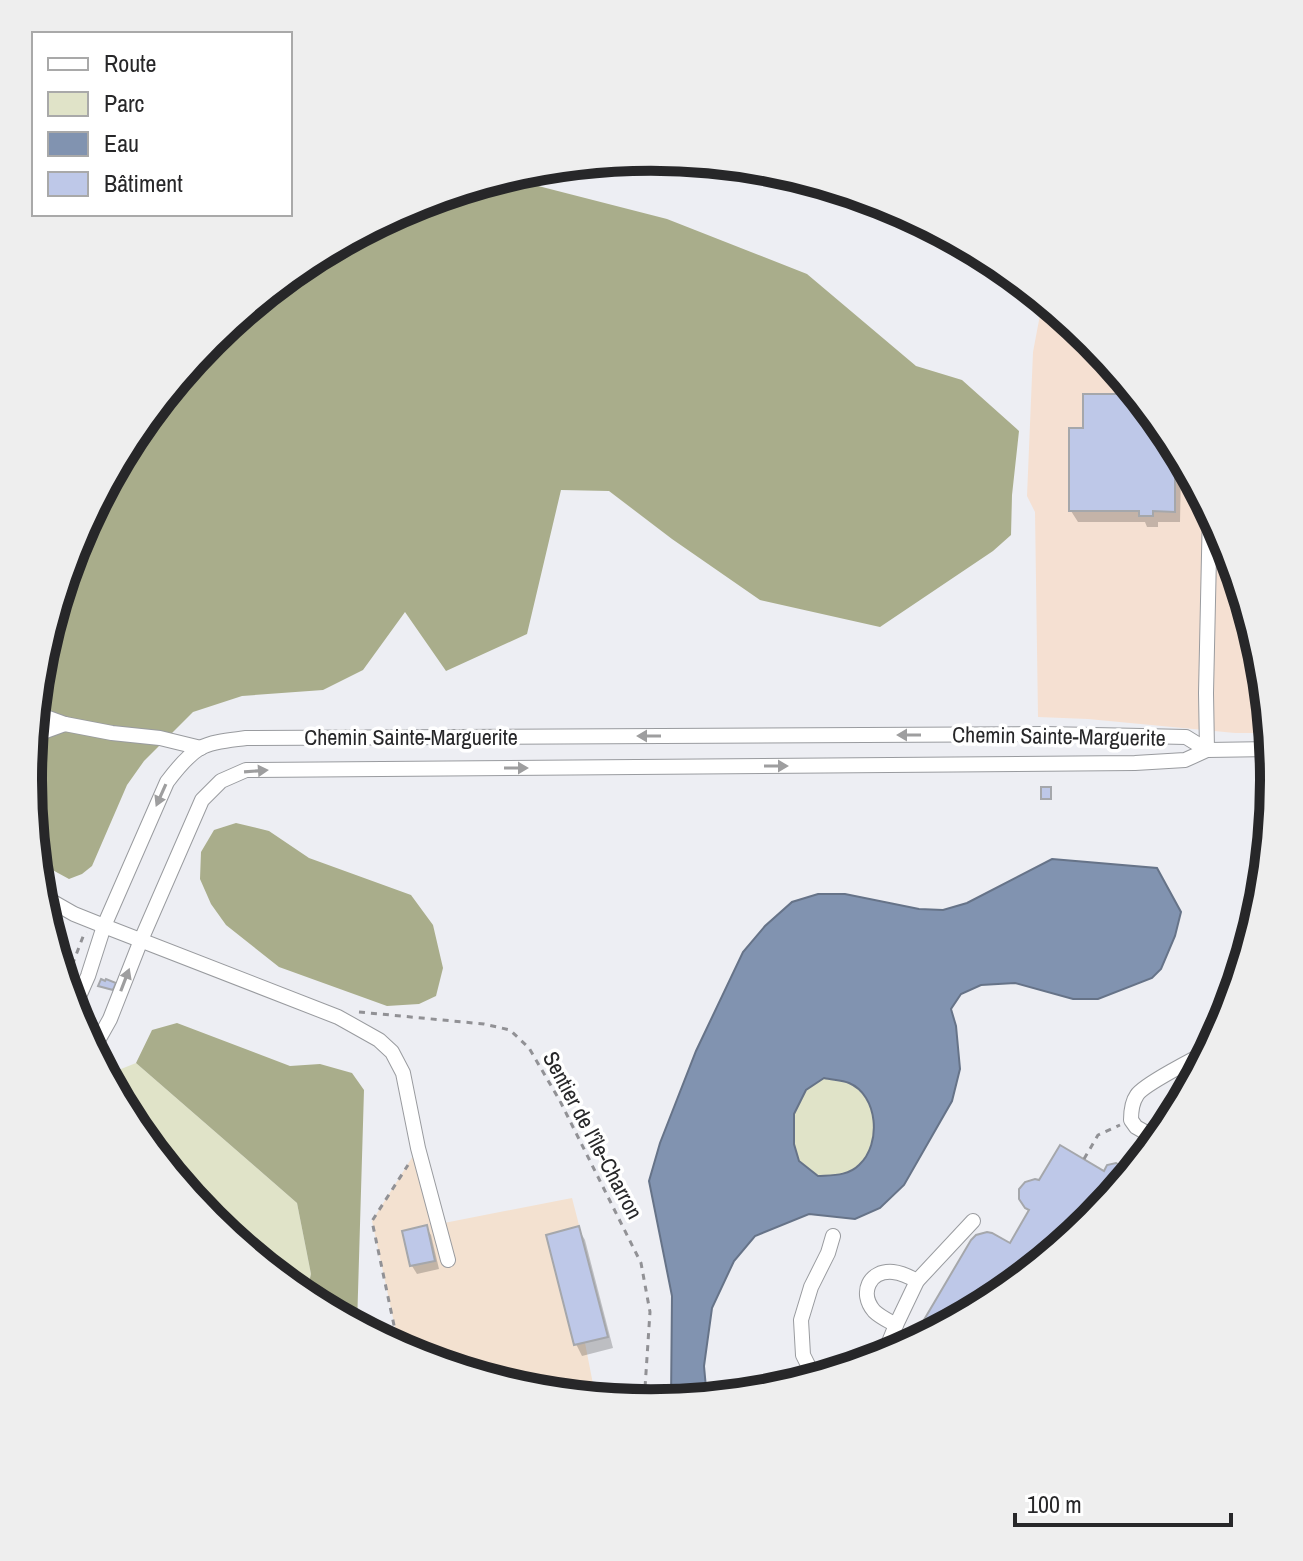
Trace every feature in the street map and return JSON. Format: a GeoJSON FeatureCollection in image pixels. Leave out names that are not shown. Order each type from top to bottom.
{"type":"FeatureCollection","features":[{"type":"Feature","properties":{"kind":"street"},"geometry":{"type":"LineString","coordinates":[[1209,533],[1207,750],[1260,749]]}},
{"type":"Feature","properties":{"kind":"street"},"geometry":{"type":"LineString","coordinates":[[45,717],[65,724],[160,738],[201,748]]}},
{"type":"Feature","properties":{"kind":"street"},"geometry":{"type":"LineString","coordinates":[[44,732],[65,724]]}},
{"type":"Feature","properties":{"kind":"street","name":"Chemin Sainte-Marguerite"},"geometry":{"type":"LineString","coordinates":[[201,748],[246,738],[1044,734],[1186,737],[1207,750]]}},
{"type":"Feature","properties":{"kind":"street"},"geometry":{"type":"LineString","coordinates":[[80,993],[104,926],[167,782],[179,766],[201,748]]}},
{"type":"Feature","properties":{"kind":"street","name":"Chemin Sainte-Marguerite"},"geometry":{"type":"LineString","coordinates":[[99,1037],[110,1019],[202,800],[221,781],[246,770],[1135,763],[1185,760],[1207,750]]}},
{"type":"Feature","properties":{"kind":"street"},"geometry":{"type":"LineString","coordinates":[[55,903],[74,914],[338,1017],[379,1040],[392,1052],[403,1073],[418,1148],[448,1260]]}},
{"type":"Feature","properties":{"kind":"street"},"geometry":{"type":"LineString","coordinates":[[1148,1134],[1131,1120],[1137,1093],[1193,1058]]}},
{"type":"Feature","properties":{"kind":"street"},"geometry":{"type":"LineString","coordinates":[[889,1342],[917,1281],[973,1221]]}},
{"type":"Feature","properties":{"kind":"street"},"geometry":{"type":"LineString","coordinates":[[810,1369],[803,1355],[801,1320],[811,1287],[833,1236]]}},
{"type":"Feature","properties":{"kind":"street"},"geometry":{"type":"LineString","coordinates":[[896,1325],[872,1308],[867,1286],[873,1277],[893,1272],[917,1281]]}},
{"type":"Feature","properties":{"kind":"path"},"geometry":{"type":"LineString","coordinates":[[71,964],[84,934],[104,926]]}},
{"type":"Feature","properties":{"kind":"path","name":"Sentier de l'île-Charron"},"geometry":{"type":"LineString","coordinates":[[354,1011],[484,1024],[510,1030],[529,1048],[560,1101],[641,1263],[650,1312],[645,1390]]}},
{"type":"Feature","properties":{"kind":"path"},"geometry":{"type":"LineString","coordinates":[[1084,1159],[1098,1135],[1131,1120]]}},
{"type":"Feature","properties":{"kind":"path"},"geometry":{"type":"LineString","coordinates":[[396,1333],[372,1221],[418,1148]]}},
{"type":"Feature","properties":{"kind":"shaded area"},"geometry":{"type":"Polygon","coordinates":[[[1041,312],[1110,379],[1135,409],[1179,476],[1215,547],[1229,585],[1249,662],[1259,733],[1038,717],[1035,512],[1027,496],[1033,352],[1041,312]]]}},
{"type":"Feature","properties":{"kind":"shaded area"},"geometry":{"type":"Polygon","coordinates":[[[418,1148],[439,1224],[572,1198],[608,1337],[585,1343],[593,1384],[572,1385],[494,1369],[456,1358],[396,1334],[372,1221],[418,1148]],[[427,1225],[402,1231],[411,1266],[435,1261],[427,1225]]]}},
{"type":"Feature","properties":{"kind":"green space"},"geometry":{"type":"Polygon","coordinates":[[[530,184],[667,219],[807,274],[916,366],[962,380],[1019,431],[1011,535],[993,551],[880,627],[760,600],[609,491],[561,490],[527,634],[446,671],[405,612],[363,670],[323,690],[242,696],[193,712],[144,761],[127,785],[92,866],[69,879],[48,868],[43,820],[43,741],[47,701],[63,623],[88,547],[105,511],[168,409],[250,322],[313,274],[418,217],[456,203],[530,184]]]}},
{"type":"Feature","properties":{"kind":"green space"},"geometry":{"type":"Polygon","coordinates":[[[236,823],[269,831],[309,858],[411,895],[433,925],[443,968],[436,996],[419,1004],[387,1006],[279,967],[226,925],[211,904],[200,879],[201,852],[214,830],[236,823]]]}},
{"type":"Feature","properties":{"kind":"green space"},"geometry":{"type":"Polygon","coordinates":[[[177,1023],[290,1066],[320,1064],[352,1073],[364,1090],[357,1314],[309,1284],[311,1274],[297,1203],[136,1063],[152,1030],[177,1023]]]}},
{"type":"Feature","properties":{"kind":"green space"},"geometry":{"type":"Polygon","coordinates":[[[136,1063],[297,1203],[311,1274],[309,1284],[250,1239],[193,1182],[145,1119],[117,1073],[136,1063]]]}},
{"type":"Feature","properties":{"kind":"green space"},"geometry":{"type":"Polygon","coordinates":[[[824,1078],[846,1082],[859,1089],[871,1109],[874,1133],[866,1156],[855,1169],[817,1176],[799,1161],[794,1144],[794,1114],[806,1090],[824,1078]]]}},
{"type":"Feature","properties":{"kind":"water"},"geometry":{"type":"Polygon","coordinates":[[[1052,859],[1157,868],[1181,912],[1161,969],[1152,978],[1098,999],[1073,999],[1015,983],[981,985],[961,994],[951,1009],[956,1026],[960,1069],[952,1101],[904,1185],[880,1208],[855,1219],[809,1214],[755,1236],[734,1261],[712,1308],[704,1366],[706,1388],[671,1390],[672,1296],[649,1181],[660,1143],[696,1051],[743,952],[765,926],[792,902],[818,894],[845,894],[919,909],[943,910],[967,903],[1052,859]],[[824,1078],[806,1090],[794,1114],[794,1144],[799,1161],[818,1176],[855,1169],[871,1145],[874,1121],[871,1109],[859,1089],[846,1082],[824,1078]]]}},
{"type":"Feature","properties":{"kind":"building"},"geometry":{"type":"Polygon","coordinates":[[[1083,394],[1121,394],[1135,409],[1175,470],[1175,512],[1153,511],[1153,516],[1139,516],[1139,511],[1069,511],[1069,428],[1083,428],[1083,394]]]}},
{"type":"Feature","properties":{"kind":"building"},"geometry":{"type":"Polygon","coordinates":[[[1041,787],[1051,787],[1051,799],[1041,799],[1041,787]]]}},
{"type":"Feature","properties":{"kind":"building"},"geometry":{"type":"Polygon","coordinates":[[[101,979],[116,983],[113,990],[98,986],[101,979]]]}},
{"type":"Feature","properties":{"kind":"building"},"geometry":{"type":"Polygon","coordinates":[[[1060,1145],[1104,1171],[1107,1165],[1116,1163],[1122,1167],[1082,1211],[1023,1264],[919,1328],[976,1235],[992,1233],[1010,1243],[1029,1210],[1019,1199],[1019,1189],[1025,1182],[1039,1180],[1060,1145]]]}},
{"type":"Feature","properties":{"kind":"building"},"geometry":{"type":"Polygon","coordinates":[[[427,1225],[435,1261],[410,1266],[402,1231],[427,1225]]]}},
{"type":"Feature","properties":{"kind":"building"},"geometry":{"type":"Polygon","coordinates":[[[579,1226],[608,1337],[574,1345],[546,1235],[579,1226]]]}}]}
